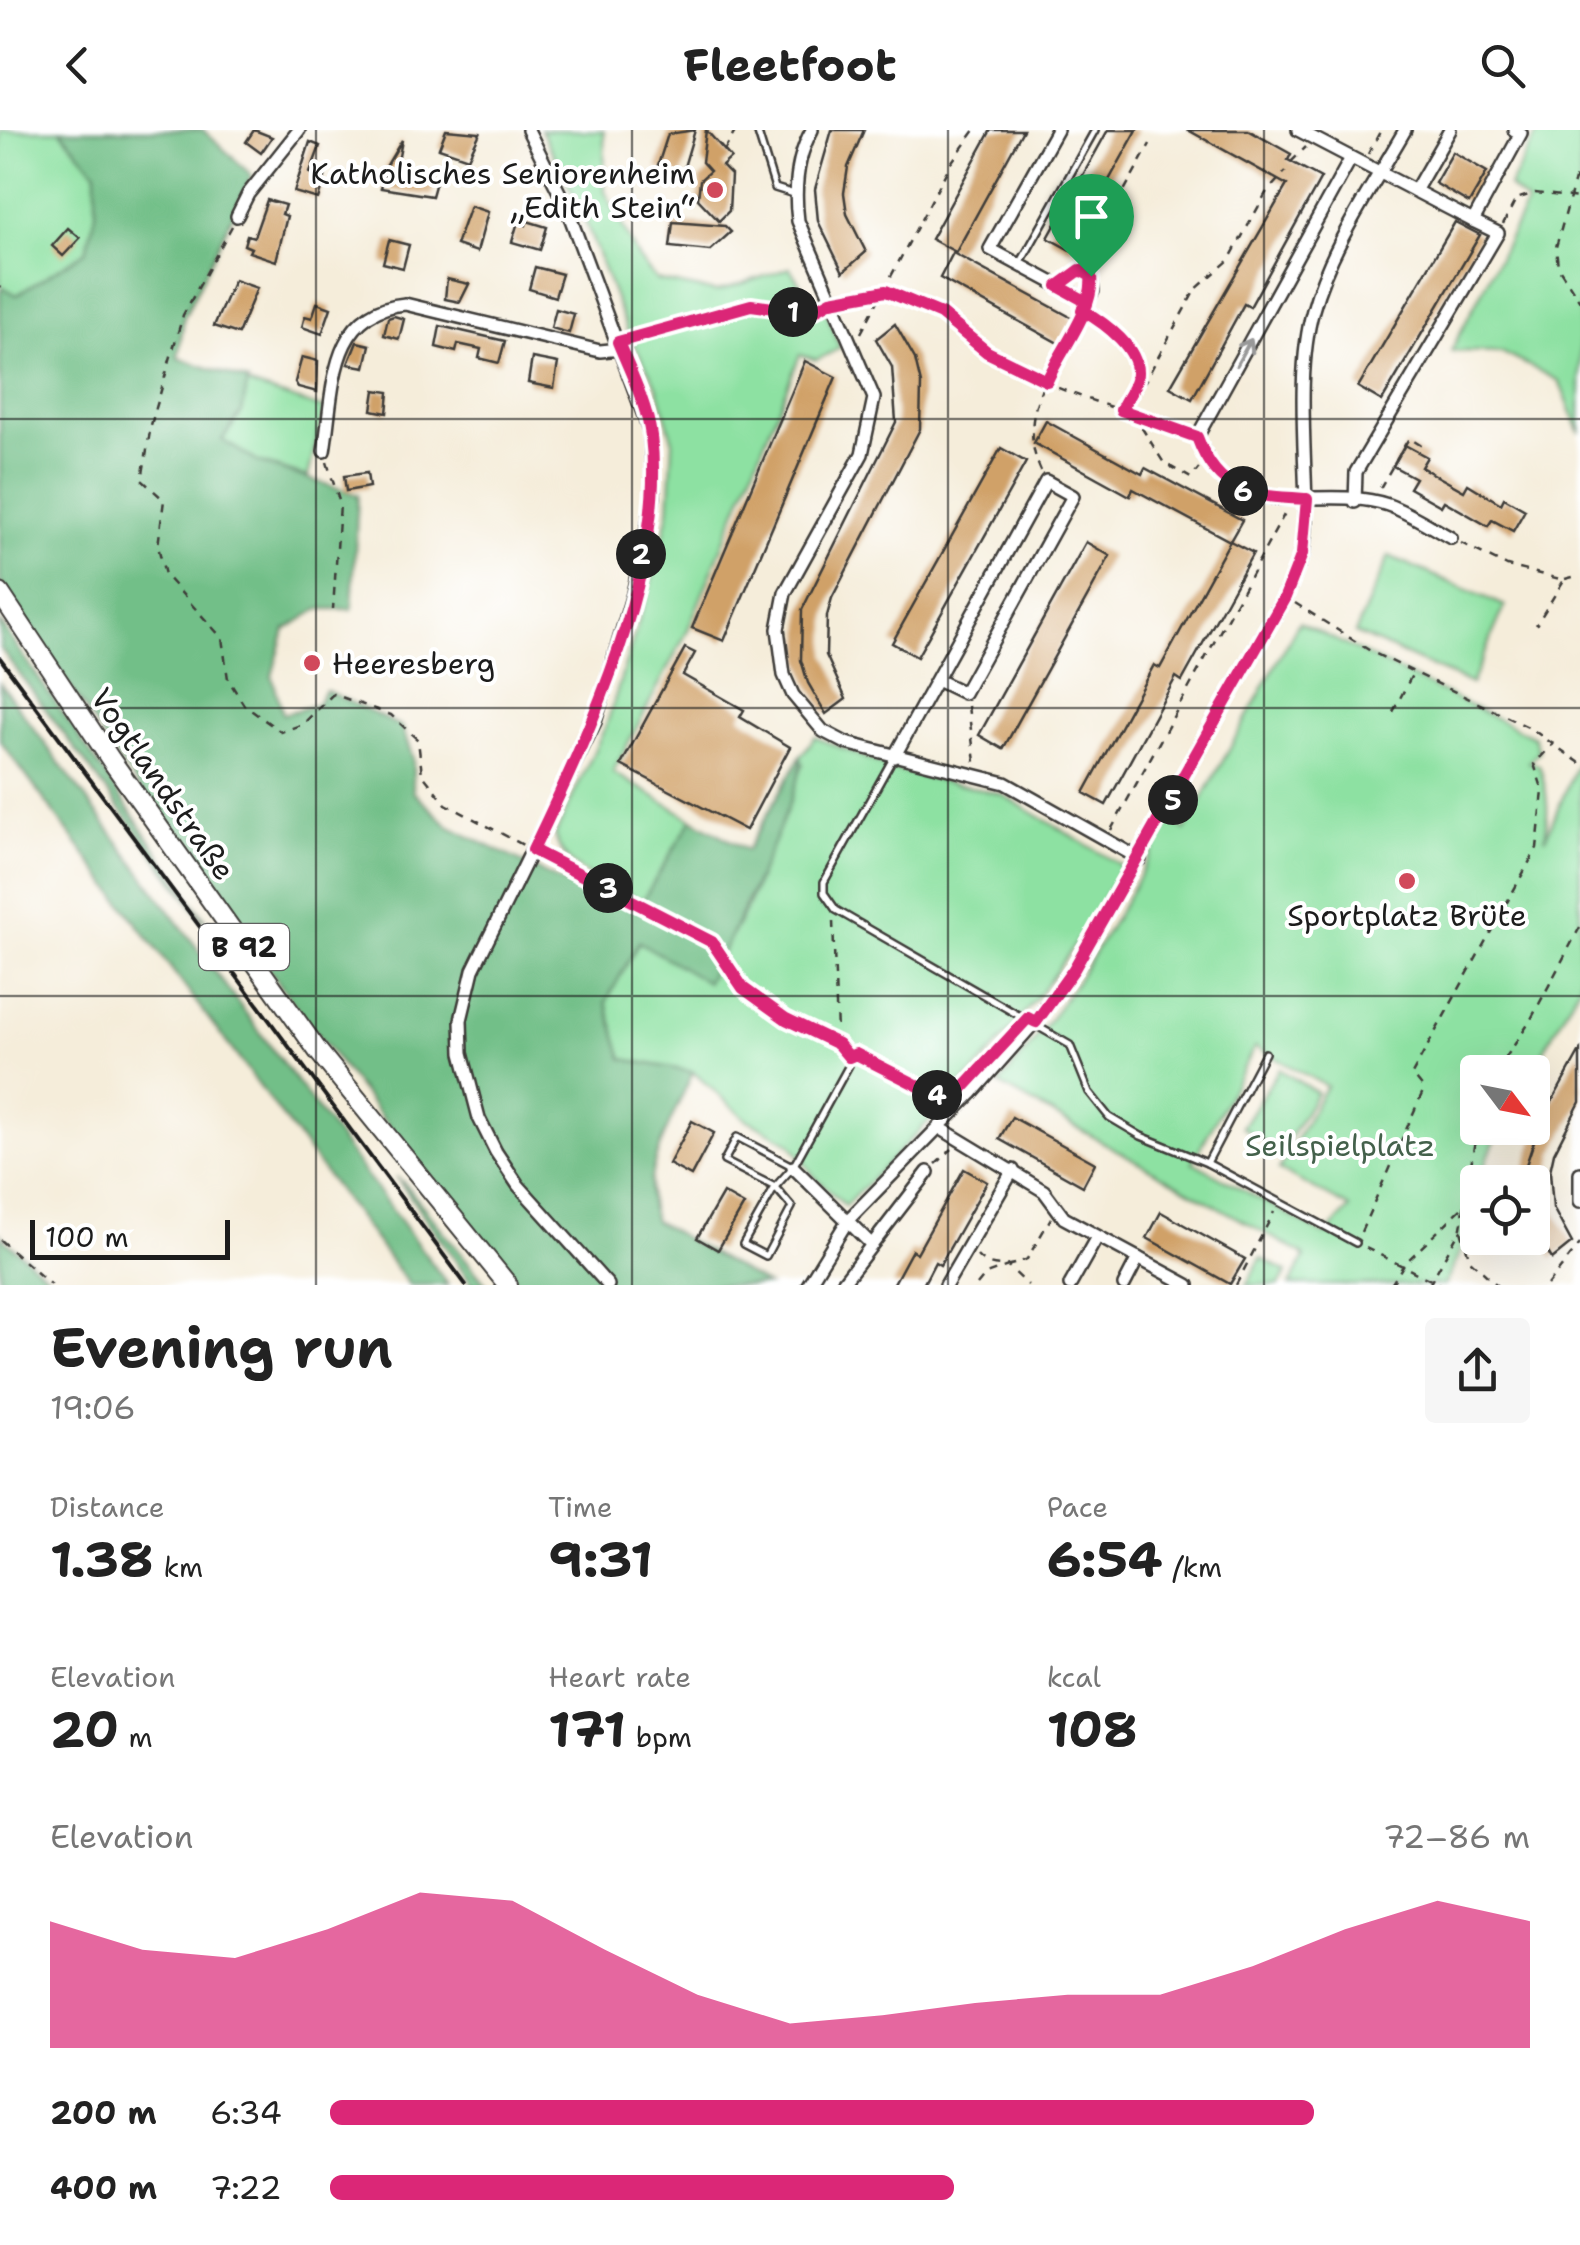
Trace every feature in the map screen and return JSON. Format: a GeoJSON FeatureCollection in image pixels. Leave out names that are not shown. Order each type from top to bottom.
{"type":"FeatureCollection","features":[{"type":"Feature","properties":{"kind":"main road","name":"Vogtlandstraße"},"geometry":{"type":"LineString","coordinates":[[0,594],[111,760],[318,1051],[508,1285]]}},
{"type":"Feature","properties":{"kind":"street"},"geometry":{"type":"LineString","coordinates":[[528,130],[566,206],[650,432],[654,496],[633,594],[594,722],[473,970],[462,1020],[462,1053],[479,1118],[496,1152],[518,1185],[608,1285]]}},
{"type":"Feature","properties":{"kind":"street"},"geometry":{"type":"LineString","coordinates":[[812,130],[802,148],[794,194],[798,221],[874,398],[862,454],[786,593],[780,648],[784,675],[804,713],[846,742],[1005,783],[1140,859]]}},
{"type":"Feature","properties":{"kind":"street"},"geometry":{"type":"LineString","coordinates":[[1057,130],[990,248],[1058,286],[1085,306],[1093,290],[1091,276],[1080,270],[1058,286]]}},
{"type":"Feature","properties":{"kind":"street"},"geometry":{"type":"LineString","coordinates":[[1298,130],[1498,234],[1356,472],[1355,502]]}},
{"type":"Feature","properties":{"kind":"street"},"geometry":{"type":"LineString","coordinates":[[808,1285],[848,1220],[940,1128],[1036,1022],[1074,969],[1140,859],[1285,597],[1302,554],[1307,499],[1306,354],[1313,309],[1405,130]]}},
{"type":"Feature","properties":{"kind":"street"},"geometry":{"type":"LineString","coordinates":[[1415,191],[1450,130]]}},
{"type":"Feature","properties":{"kind":"street"},"geometry":{"type":"LineString","coordinates":[[1473,221],[1521,134],[1514,130]]}},
{"type":"Feature","properties":{"kind":"street"},"geometry":{"type":"LineString","coordinates":[[237,216],[248,194],[294,132]]}},
{"type":"Feature","properties":{"kind":"street"},"geometry":{"type":"LineString","coordinates":[[1356,161],[1197,437],[1206,460],[1226,482],[1256,498],[1386,504],[1451,538]]}},
{"type":"Feature","properties":{"kind":"street"},"geometry":{"type":"LineString","coordinates":[[324,452],[345,340],[362,317],[382,306],[405,304],[600,352],[620,345]]}},
{"type":"Feature","properties":{"kind":"street"},"geometry":{"type":"LineString","coordinates":[[894,757],[1046,481],[1073,496],[964,693],[938,680]]}},
{"type":"Feature","properties":{"kind":"street"},"geometry":{"type":"LineString","coordinates":[[940,1128],[1044,1192],[1064,1218],[1188,1285]]}},
{"type":"Feature","properties":{"kind":"street"},"geometry":{"type":"LineString","coordinates":[[794,1167],[870,1244]]}},
{"type":"Feature","properties":{"kind":"street"},"geometry":{"type":"LineString","coordinates":[[946,1285],[1013,1170]]}},
{"type":"Feature","properties":{"kind":"street"},"geometry":{"type":"LineString","coordinates":[[841,1285],[928,1172]]}},
{"type":"Feature","properties":{"kind":"street"},"geometry":{"type":"LineString","coordinates":[[1580,1173],[1580,1202]]}},
{"type":"Feature","properties":{"kind":"street"},"geometry":{"type":"LineString","coordinates":[[1070,1285],[1096,1237]]}},
{"type":"Feature","properties":{"kind":"street"},"geometry":{"type":"LineString","coordinates":[[1124,1285],[1138,1258]]}},
{"type":"Feature","properties":{"kind":"lane"},"geometry":{"type":"LineString","coordinates":[[758,130],[774,188],[794,194]]}},
{"type":"Feature","properties":{"kind":"lane"},"geometry":{"type":"LineString","coordinates":[[1019,265],[1095,130]]}},
{"type":"Feature","properties":{"kind":"lane"},"geometry":{"type":"LineString","coordinates":[[894,757],[824,882],[824,893],[836,910],[1070,1045],[1089,1092],[1109,1117],[1141,1136],[1207,1163],[1356,1243]]}},
{"type":"Feature","properties":{"kind":"lane"},"geometry":{"type":"LineString","coordinates":[[533,850],[630,900]]}},
{"type":"Feature","properties":{"kind":"lane"},"geometry":{"type":"LineString","coordinates":[[794,1167],[738,1137],[724,1161],[775,1187],[792,1207],[766,1256],[743,1244],[775,1187],[794,1167],[849,1065],[849,1057],[834,1042]]}},
{"type":"Feature","properties":{"kind":"lane"},"geometry":{"type":"LineString","coordinates":[[1207,1163],[1265,1053]]}},
{"type":"Feature","properties":{"kind":"path"},"geometry":{"type":"LineString","coordinates":[[724,151],[736,130]]}},
{"type":"Feature","properties":{"kind":"path"},"geometry":{"type":"LineString","coordinates":[[854,345],[951,163],[975,130]]}},
{"type":"Feature","properties":{"kind":"path"},"geometry":{"type":"LineString","coordinates":[[1356,161],[1381,130]]}},
{"type":"Feature","properties":{"kind":"path"},"geometry":{"type":"LineString","coordinates":[[1292,162],[1314,138]]}},
{"type":"Feature","properties":{"kind":"path"},"geometry":{"type":"LineString","coordinates":[[1080,270],[1150,144]]}},
{"type":"Feature","properties":{"kind":"path"},"geometry":{"type":"LineString","coordinates":[[1580,162],[1566,198],[1556,247],[1558,267],[1580,301]]}},
{"type":"Feature","properties":{"kind":"path"},"geometry":{"type":"LineString","coordinates":[[1128,392],[1146,381],[1195,290],[1229,260],[1266,193],[1286,170]]}},
{"type":"Feature","properties":{"kind":"path"},"geometry":{"type":"LineString","coordinates":[[1498,234],[1516,199],[1535,194],[1580,198]]}},
{"type":"Feature","properties":{"kind":"path"},"geometry":{"type":"LineString","coordinates":[[237,216],[182,315],[151,425],[142,480],[164,500],[158,546],[164,575],[222,638],[228,679],[244,705],[281,732],[303,724],[333,694],[391,715],[418,740],[422,774],[446,804],[533,850]]}},
{"type":"Feature","properties":{"kind":"path"},"geometry":{"type":"LineString","coordinates":[[620,345],[751,305],[810,313],[831,301],[886,291],[941,314],[987,352],[1047,381],[1197,437]]}},
{"type":"Feature","properties":{"kind":"path"},"geometry":{"type":"LineString","coordinates":[[1046,481],[1031,450],[1031,412],[1085,306],[1107,325],[1134,362],[1136,379],[1121,410]]}},
{"type":"Feature","properties":{"kind":"path"},"geometry":{"type":"LineString","coordinates":[[1132,412],[1164,463],[1191,478],[1206,460]]}},
{"type":"Feature","properties":{"kind":"path"},"geometry":{"type":"LineString","coordinates":[[1374,503],[1409,438],[1422,446]]}},
{"type":"Feature","properties":{"kind":"path"},"geometry":{"type":"LineString","coordinates":[[324,452],[340,504],[333,609]]}},
{"type":"Feature","properties":{"kind":"path"},"geometry":{"type":"LineString","coordinates":[[1105,840],[1293,498]]}},
{"type":"Feature","properties":{"kind":"path"},"geometry":{"type":"LineString","coordinates":[[1451,538],[1507,566],[1564,580],[1580,575]]}},
{"type":"Feature","properties":{"kind":"path"},"geometry":{"type":"LineString","coordinates":[[1507,566],[1510,559]]}},
{"type":"Feature","properties":{"kind":"path"},"geometry":{"type":"LineString","coordinates":[[1536,625],[1564,580]]}},
{"type":"Feature","properties":{"kind":"path"},"geometry":{"type":"LineString","coordinates":[[1285,597],[1372,652],[1415,670],[1554,743],[1580,763]]}},
{"type":"Feature","properties":{"kind":"path"},"geometry":{"type":"LineString","coordinates":[[1393,712],[1415,670]]}},
{"type":"Feature","properties":{"kind":"path"},"geometry":{"type":"LineString","coordinates":[[964,693],[976,764],[973,773]]}},
{"type":"Feature","properties":{"kind":"path"},"geometry":{"type":"LineString","coordinates":[[1441,1285],[1430,1283],[1404,1264],[1356,1243],[1415,1116],[1424,1088],[1412,1074],[1537,848],[1543,791],[1534,764],[1554,743]]}},
{"type":"Feature","properties":{"kind":"path"},"geometry":{"type":"LineString","coordinates":[[630,900],[712,942],[743,988],[786,1019],[834,1042],[836,910]]}},
{"type":"Feature","properties":{"kind":"path"},"geometry":{"type":"LineString","coordinates":[[1507,1055],[1580,927]]}},
{"type":"Feature","properties":{"kind":"path"},"geometry":{"type":"LineString","coordinates":[[849,1057],[856,1054],[950,1102]]}},
{"type":"Feature","properties":{"kind":"path"},"geometry":{"type":"LineString","coordinates":[[928,1172],[960,1141]]}},
{"type":"Feature","properties":{"kind":"path"},"geometry":{"type":"LineString","coordinates":[[1236,1285],[1280,1202]]}},
{"type":"Feature","properties":{"kind":"path"},"geometry":{"type":"LineString","coordinates":[[977,1285],[986,1274],[1028,1259],[1057,1208]]}},
{"type":"Feature","properties":{"kind":"path"},"geometry":{"type":"LineString","coordinates":[[1392,1285],[1404,1264],[1460,1210]]}},
{"type":"Feature","properties":{"kind":"path"},"geometry":{"type":"LineString","coordinates":[[1430,1283],[1460,1230]]}},
{"type":"Feature","properties":{"kind":"path"},"geometry":{"type":"LineString","coordinates":[[0,1240],[51,1285]]}},
{"type":"Feature","properties":{"kind":"path"},"geometry":{"type":"LineString","coordinates":[[970,1244],[985,1264],[1008,1266],[1028,1285]]}},
{"type":"Feature","properties":{"kind":"path"},"geometry":{"type":"LineString","coordinates":[[1547,1285],[1580,1244]]}},
{"type":"Feature","properties":{"kind":"path"},"geometry":{"type":"LineString","coordinates":[[1469,1255],[1497,1285]]}},
{"type":"Feature","properties":{"kind":"green space"},"geometry":{"type":"Polygon","coordinates":[[[0,130],[60,130],[96,172],[96,213],[87,251],[17,295],[0,285],[0,130]]]}},
{"type":"Feature","properties":{"kind":"green space"},"geometry":{"type":"Polygon","coordinates":[[[60,130],[203,130],[252,175],[184,317],[178,358],[248,381],[242,412],[222,440],[258,462],[358,495],[352,609],[319,609],[285,630],[272,676],[283,714],[316,705],[325,690],[402,727],[413,759],[413,792],[450,827],[583,892],[590,885],[638,908],[692,819],[747,850],[800,757],[792,797],[779,830],[707,982],[639,942],[606,1002],[623,1059],[693,1072],[654,1166],[650,1204],[655,1221],[767,1285],[520,1285],[406,1149],[294,1004],[114,753],[0,581],[0,292],[3,288],[17,295],[86,251],[96,213],[96,172],[60,130]]]}},
{"type":"Feature","properties":{"kind":"green space"},"geometry":{"type":"Polygon","coordinates":[[[541,130],[604,131],[605,191],[639,259],[656,280],[716,292],[790,268],[804,291],[825,307],[840,348],[817,360],[800,355],[687,632],[613,772],[692,819],[643,901],[578,868],[567,859],[555,835],[607,723],[659,556],[669,511],[673,442],[657,386],[630,338],[581,210],[541,130]]]}},
{"type":"Feature","properties":{"kind":"green space"},"geometry":{"type":"Polygon","coordinates":[[[1539,130],[1580,130],[1580,433],[1559,381],[1501,352],[1451,351],[1527,203],[1509,187],[1539,130]]]}},
{"type":"Feature","properties":{"kind":"green space"},"geometry":{"type":"Polygon","coordinates":[[[247,384],[324,409],[308,477],[258,462],[222,440],[242,412],[247,384]]]}},
{"type":"Feature","properties":{"kind":"green space"},"geometry":{"type":"Polygon","coordinates":[[[1389,556],[1505,606],[1471,684],[1355,633],[1389,556]]]}},
{"type":"Feature","properties":{"kind":"green space"},"geometry":{"type":"Polygon","coordinates":[[[0,622],[234,962],[0,648],[0,622]]]}},
{"type":"Feature","properties":{"kind":"green space","name":"Seilspielplatz"},"geometry":{"type":"Polygon","coordinates":[[[1299,622],[1534,737],[1539,751],[1529,762],[1539,765],[1544,784],[1545,839],[1580,757],[1580,984],[1541,1055],[1460,1055],[1460,1145],[1493,1145],[1485,1165],[1460,1165],[1460,1251],[1444,1285],[1290,1285],[1305,1257],[1302,1254],[999,1084],[1070,991],[1169,822],[1185,830],[1299,622]],[[1255,1047],[1193,1162],[1325,1235],[1350,1208],[1279,1170],[1326,1086],[1255,1047]]]}},
{"type":"Feature","properties":{"kind":"green space"},"geometry":{"type":"Polygon","coordinates":[[[0,683],[448,1285],[409,1285],[0,741],[0,683]]]}},
{"type":"Feature","properties":{"kind":"green space"},"geometry":{"type":"Polygon","coordinates":[[[815,737],[898,771],[1001,794],[1122,866],[1095,914],[1032,1004],[961,1087],[845,1206],[813,1175],[790,1143],[746,1119],[693,1072],[623,1059],[606,1002],[639,941],[707,981],[748,905],[803,764],[800,757],[815,737]]]}},
{"type":"Feature","properties":{"kind":"green space"},"geometry":{"type":"Polygon","coordinates":[[[1279,1069],[1317,1093],[1281,1152],[1242,1127],[1279,1069]]]}},
{"type":"Feature","properties":{"kind":"green space"},"geometry":{"type":"Polygon","coordinates":[[[396,1177],[404,1183],[487,1285],[473,1285],[396,1177]]]}},
{"type":"Feature","properties":{"kind":"green space"},"geometry":{"type":"Polygon","coordinates":[[[0,1234],[59,1285],[9,1285],[0,1278],[0,1234]]]}},
{"type":"Feature","properties":{"kind":"green space"},"geometry":{"type":"Polygon","coordinates":[[[1261,1258],[1287,1272],[1279,1285],[1246,1285],[1261,1258]]]}},
{"type":"Feature","properties":{"kind":"building"},"geometry":{"type":"Polygon","coordinates":[[[254,130],[272,137],[261,153],[246,142],[254,130]]]}},
{"type":"Feature","properties":{"kind":"building"},"geometry":{"type":"Polygon","coordinates":[[[446,130],[480,133],[468,158],[439,148],[446,130]]]}},
{"type":"Feature","properties":{"kind":"building"},"geometry":{"type":"Polygon","coordinates":[[[695,130],[681,177],[657,168],[668,134],[695,130]]]}},
{"type":"Feature","properties":{"kind":"building"},"geometry":{"type":"Polygon","coordinates":[[[706,130],[731,158],[722,166],[731,175],[729,211],[719,221],[698,199],[700,180],[710,171],[702,162],[706,130]]]}},
{"type":"Feature","properties":{"kind":"building"},"geometry":{"type":"Polygon","coordinates":[[[832,130],[864,130],[848,167],[844,193],[847,214],[866,252],[843,272],[818,221],[815,189],[832,130]]]}},
{"type":"Feature","properties":{"kind":"building"},"geometry":{"type":"Polygon","coordinates":[[[991,130],[1023,130],[956,252],[931,239],[991,130]]]}},
{"type":"Feature","properties":{"kind":"building"},"geometry":{"type":"Polygon","coordinates":[[[1108,130],[1137,130],[1070,250],[1048,238],[1108,130]]]}},
{"type":"Feature","properties":{"kind":"building"},"geometry":{"type":"Polygon","coordinates":[[[1188,130],[1248,130],[1291,154],[1288,160],[1321,178],[1250,307],[1244,304],[1192,399],[1170,387],[1287,185],[1188,130]]]}},
{"type":"Feature","properties":{"kind":"building"},"geometry":{"type":"Polygon","coordinates":[[[402,140],[397,167],[437,178],[432,196],[381,188],[387,165],[402,140]]]}},
{"type":"Feature","properties":{"kind":"building"},"geometry":{"type":"Polygon","coordinates":[[[310,142],[320,146],[310,173],[325,177],[318,199],[294,192],[310,142]]]}},
{"type":"Feature","properties":{"kind":"building"},"geometry":{"type":"Polygon","coordinates":[[[1453,152],[1487,172],[1469,203],[1435,183],[1453,152]]]}},
{"type":"Feature","properties":{"kind":"building"},"geometry":{"type":"Polygon","coordinates":[[[267,200],[285,205],[282,214],[287,216],[276,261],[249,252],[251,248],[244,245],[247,235],[254,237],[267,200]]]}},
{"type":"Feature","properties":{"kind":"building"},"geometry":{"type":"Polygon","coordinates":[[[470,206],[488,212],[477,252],[456,245],[470,206]]]}},
{"type":"Feature","properties":{"kind":"building"},"geometry":{"type":"Polygon","coordinates":[[[527,221],[547,227],[540,250],[512,242],[518,222],[526,225],[527,221]]]}},
{"type":"Feature","properties":{"kind":"building"},"geometry":{"type":"Polygon","coordinates":[[[673,222],[725,226],[731,232],[710,251],[670,247],[673,222]]]}},
{"type":"Feature","properties":{"kind":"building"},"geometry":{"type":"Polygon","coordinates":[[[1455,222],[1480,235],[1382,401],[1358,387],[1455,222]]]}},
{"type":"Feature","properties":{"kind":"building"},"geometry":{"type":"Polygon","coordinates":[[[68,228],[80,238],[63,256],[52,246],[68,228]]]}},
{"type":"Feature","properties":{"kind":"building"},"geometry":{"type":"Polygon","coordinates":[[[389,240],[409,245],[403,268],[383,263],[389,240]]]}},
{"type":"Feature","properties":{"kind":"building"},"geometry":{"type":"Polygon","coordinates":[[[953,253],[1074,319],[1060,344],[940,278],[953,253]]]}},
{"type":"Feature","properties":{"kind":"building"},"geometry":{"type":"Polygon","coordinates":[[[535,267],[562,274],[555,297],[529,289],[535,267]]]}},
{"type":"Feature","properties":{"kind":"building"},"geometry":{"type":"Polygon","coordinates":[[[447,279],[469,284],[460,302],[445,299],[447,279]]]}},
{"type":"Feature","properties":{"kind":"building"},"geometry":{"type":"Polygon","coordinates":[[[234,280],[257,288],[238,334],[214,326],[234,280]]]}},
{"type":"Feature","properties":{"kind":"building"},"geometry":{"type":"Polygon","coordinates":[[[317,303],[331,308],[322,334],[302,327],[305,316],[312,318],[317,303]]]}},
{"type":"Feature","properties":{"kind":"building"},"geometry":{"type":"Polygon","coordinates":[[[556,309],[574,314],[569,333],[551,328],[556,309]]]}},
{"type":"Feature","properties":{"kind":"building"},"geometry":{"type":"Polygon","coordinates":[[[388,318],[404,319],[399,339],[384,335],[388,318]]]}},
{"type":"Feature","properties":{"kind":"building"},"geometry":{"type":"Polygon","coordinates":[[[895,324],[915,359],[921,384],[920,429],[832,598],[827,616],[826,655],[846,699],[826,714],[808,683],[801,660],[802,610],[896,422],[892,367],[876,339],[895,324]]]}},
{"type":"Feature","properties":{"kind":"building"},"geometry":{"type":"Polygon","coordinates":[[[440,326],[505,341],[499,363],[479,358],[481,349],[458,344],[456,352],[436,347],[440,326]]]}},
{"type":"Feature","properties":{"kind":"building"},"geometry":{"type":"Polygon","coordinates":[[[357,342],[370,345],[365,367],[348,364],[357,342]]]}},
{"type":"Feature","properties":{"kind":"building"},"geometry":{"type":"Polygon","coordinates":[[[302,357],[318,361],[317,392],[298,387],[295,382],[302,357]]]}},
{"type":"Feature","properties":{"kind":"building"},"geometry":{"type":"Polygon","coordinates":[[[532,358],[558,363],[554,388],[528,383],[532,358]]]}},
{"type":"Feature","properties":{"kind":"building"},"geometry":{"type":"Polygon","coordinates":[[[805,361],[836,377],[724,641],[692,628],[805,361]]]}},
{"type":"Feature","properties":{"kind":"building"},"geometry":{"type":"Polygon","coordinates":[[[375,390],[389,392],[387,413],[372,410],[375,390]]]}},
{"type":"Feature","properties":{"kind":"building"},"geometry":{"type":"Polygon","coordinates":[[[1046,421],[1142,474],[1145,468],[1242,520],[1230,541],[1133,489],[1130,496],[1034,443],[1046,421]]]}},
{"type":"Feature","properties":{"kind":"building"},"geometry":{"type":"Polygon","coordinates":[[[1405,445],[1427,457],[1421,467],[1464,491],[1468,484],[1501,504],[1504,498],[1525,510],[1513,531],[1492,520],[1488,526],[1444,501],[1441,506],[1409,488],[1415,478],[1393,466],[1405,445]]]}},
{"type":"Feature","properties":{"kind":"building"},"geometry":{"type":"Polygon","coordinates":[[[1001,448],[1026,462],[917,657],[892,643],[1001,448]]]}},
{"type":"Feature","properties":{"kind":"building"},"geometry":{"type":"Polygon","coordinates":[[[367,473],[369,487],[346,491],[344,476],[367,473]]]}},
{"type":"Feature","properties":{"kind":"building"},"geometry":{"type":"Polygon","coordinates":[[[1230,541],[1253,553],[1182,681],[1176,677],[1106,805],[1084,793],[1154,665],[1160,668],[1230,541]]]}},
{"type":"Feature","properties":{"kind":"building"},"geometry":{"type":"Polygon","coordinates":[[[1086,542],[1110,556],[1003,749],[979,735],[1086,542]]]}},
{"type":"Feature","properties":{"kind":"building"},"geometry":{"type":"Polygon","coordinates":[[[685,648],[695,653],[683,675],[744,710],[740,717],[790,747],[746,830],[621,765],[685,648]]]}},
{"type":"Feature","properties":{"kind":"building"},"geometry":{"type":"Polygon","coordinates":[[[1580,1051],[1580,1102],[1554,1153],[1550,1171],[1550,1165],[1526,1165],[1533,1145],[1550,1145],[1550,1105],[1580,1051]]]}},
{"type":"Feature","properties":{"kind":"building"},"geometry":{"type":"Polygon","coordinates":[[[1012,1117],[1095,1163],[1083,1186],[999,1139],[1012,1117]]]}},
{"type":"Feature","properties":{"kind":"building"},"geometry":{"type":"Polygon","coordinates":[[[692,1121],[714,1133],[691,1176],[669,1164],[692,1121]]]}},
{"type":"Feature","properties":{"kind":"building"},"geometry":{"type":"Polygon","coordinates":[[[964,1169],[987,1182],[940,1265],[935,1262],[923,1285],[893,1285],[912,1250],[917,1253],[964,1169]]]}},
{"type":"Feature","properties":{"kind":"building"},"geometry":{"type":"Polygon","coordinates":[[[1550,1171],[1553,1208],[1572,1243],[1552,1259],[1550,1171]]]}},
{"type":"Feature","properties":{"kind":"building"},"geometry":{"type":"Polygon","coordinates":[[[723,1193],[744,1205],[718,1250],[697,1238],[723,1193]]]}},
{"type":"Feature","properties":{"kind":"building"},"geometry":{"type":"Polygon","coordinates":[[[1161,1212],[1245,1259],[1230,1284],[1147,1238],[1161,1212]]]}},
{"type":"Feature","properties":{"kind":"railway"},"geometry":{"type":"LineString","coordinates":[[0,658],[466,1285]]}},
{"type":"Feature","properties":{"kind":"place","name":"Katholisches Seniorenheim „Edith Stein“"},"geometry":{"type":"Point","coordinates":[715,190]}},
{"type":"Feature","properties":{"kind":"place","name":"Heeresberg"},"geometry":{"type":"Point","coordinates":[312,663]}},
{"type":"Feature","properties":{"kind":"place","name":"Sportplatz Brüte"},"geometry":{"type":"Point","coordinates":[1407,881]}},
{"type":"Feature","properties":{"kind":"route"},"geometry":{"type":"LineString","coordinates":[[1091,276],[1080,270],[1058,286],[1087,302],[1082,310],[1107,325],[1134,362],[1136,379],[1121,410],[1197,437],[1206,460],[1226,482],[1256,498],[1307,499],[1302,554],[1285,597],[1140,859],[1074,969],[1036,1022],[1028,1018],[950,1102],[856,1054],[849,1057],[838,1044],[786,1019],[743,988],[712,942],[533,850],[594,722],[633,594],[654,496],[650,432],[618,342],[751,305],[810,313],[831,301],[886,291],[941,314],[987,352],[1047,381],[1058,355],[1072,331],[1082,310],[1087,302],[1093,290],[1091,276]]}}]}
